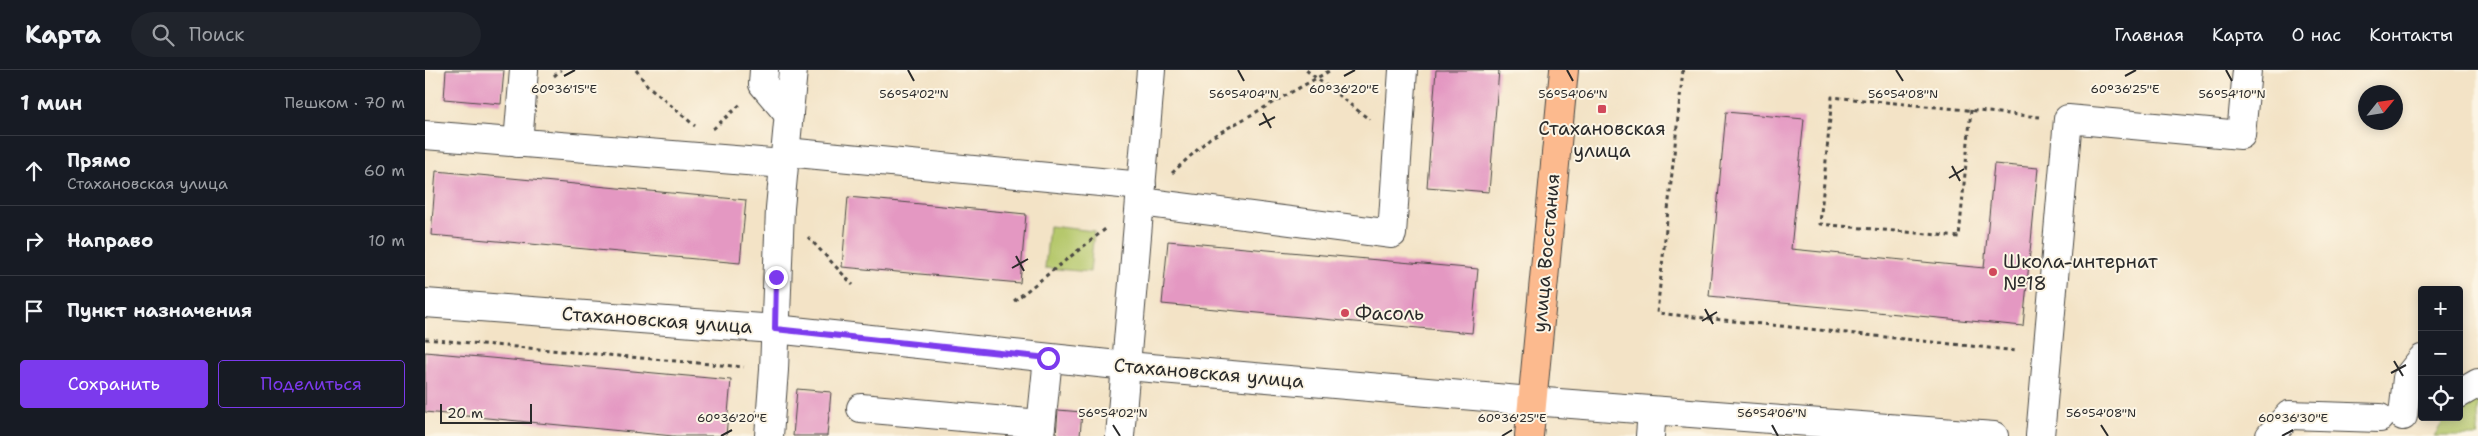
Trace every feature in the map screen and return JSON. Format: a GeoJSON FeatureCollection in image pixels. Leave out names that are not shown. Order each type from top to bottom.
{"type":"FeatureCollection","features":[{"type":"Feature","properties":{"kind":"main road","name":"улица Восстания"},"geometry":{"type":"LineString","coordinates":[[1529,436],[1563,70]]}},
{"type":"Feature","properties":{"kind":"street"},"geometry":{"type":"LineString","coordinates":[[518,143],[524,70]]}},
{"type":"Feature","properties":{"kind":"street"},"geometry":{"type":"LineString","coordinates":[[769,436],[775,370],[780,208],[793,70]]}},
{"type":"Feature","properties":{"kind":"street"},"geometry":{"type":"LineString","coordinates":[[1121,436],[1151,70]]}},
{"type":"Feature","properties":{"kind":"street"},"geometry":{"type":"LineString","coordinates":[[425,135],[733,160],[785,158],[1141,194],[1392,234],[1403,70]]}},
{"type":"Feature","properties":{"kind":"street"},"geometry":{"type":"LineString","coordinates":[[2040,436],[2068,120],[2241,135],[2247,70]]}},
{"type":"Feature","properties":{"kind":"street"},"geometry":{"type":"LineString","coordinates":[[763,77],[789,115]]}},
{"type":"Feature","properties":{"kind":"street","name":"Стахановская улица"},"geometry":{"type":"LineString","coordinates":[[425,303],[775,329],[1127,366],[1532,401],[1651,423],[1995,436]]}},
{"type":"Feature","properties":{"kind":"street"},"geometry":{"type":"LineString","coordinates":[[861,408],[1041,430],[1048,358]]}},
{"type":"Feature","properties":{"kind":"street"},"geometry":{"type":"LineString","coordinates":[[2270,436],[2289,415],[2396,420],[2407,378],[2418,364]]}},
{"type":"Feature","properties":{"kind":"street"},"geometry":{"type":"LineString","coordinates":[[2463,392],[2478,383]]}},
{"type":"Feature","properties":{"kind":"path"},"geometry":{"type":"LineString","coordinates":[[636,70],[647,85],[698,129]]}},
{"type":"Feature","properties":{"kind":"path"},"geometry":{"type":"LineString","coordinates":[[1306,70],[1319,78],[1398,142]]}},
{"type":"Feature","properties":{"kind":"path"},"geometry":{"type":"LineString","coordinates":[[1014,301],[1210,138],[1331,70]]}},
{"type":"Feature","properties":{"kind":"path"},"geometry":{"type":"LineString","coordinates":[[1683,70],[1657,312],[2047,354]]}},
{"type":"Feature","properties":{"kind":"path"},"geometry":{"type":"LineString","coordinates":[[733,160],[706,135],[763,77]]}},
{"type":"Feature","properties":{"kind":"path"},"geometry":{"type":"LineString","coordinates":[[1971,110],[1959,237],[1820,224],[1832,97],[1971,110],[2068,120]]}},
{"type":"Feature","properties":{"kind":"path"},"geometry":{"type":"LineString","coordinates":[[780,208],[853,285]]}},
{"type":"Feature","properties":{"kind":"path"},"geometry":{"type":"LineString","coordinates":[[425,339],[775,370]]}},
{"type":"Feature","properties":{"kind":"green space"},"geometry":{"type":"Polygon","coordinates":[[[1049,226],[1094,231],[1090,272],[1045,268],[1049,226]]]}},
{"type":"Feature","properties":{"kind":"green space"},"geometry":{"type":"Polygon","coordinates":[[[2478,395],[2478,436],[2434,436],[2444,421],[2463,421],[2463,406],[2478,395]]]}},
{"type":"Feature","properties":{"kind":"building"},"geometry":{"type":"Polygon","coordinates":[[[446,70],[504,70],[501,104],[444,99],[446,70]]]}},
{"type":"Feature","properties":{"kind":"building"},"geometry":{"type":"Polygon","coordinates":[[[1436,70],[1499,70],[1489,192],[1427,187],[1436,70]]]}},
{"type":"Feature","properties":{"kind":"building"},"geometry":{"type":"Polygon","coordinates":[[[1726,112],[1804,119],[1791,249],[1984,268],[1994,164],[2038,168],[2023,326],[1709,296],[1726,112]]]}},
{"type":"Feature","properties":{"kind":"building"},"geometry":{"type":"Polygon","coordinates":[[[436,171],[746,200],[740,263],[431,235],[436,171]]]}},
{"type":"Feature","properties":{"kind":"building"},"geometry":{"type":"Polygon","coordinates":[[[848,197],[1026,214],[1020,283],[842,267],[848,197]]]}},
{"type":"Feature","properties":{"kind":"building"},"geometry":{"type":"Polygon","coordinates":[[[1168,241],[1478,269],[1472,333],[1162,304],[1168,241]]]}},
{"type":"Feature","properties":{"kind":"building"},"geometry":{"type":"Polygon","coordinates":[[[425,352],[731,380],[726,436],[673,436],[425,412],[425,352]]]}},
{"type":"Feature","properties":{"kind":"building"},"geometry":{"type":"Polygon","coordinates":[[[797,389],[831,392],[827,436],[793,436],[797,389]]]}},
{"type":"Feature","properties":{"kind":"building"},"geometry":{"type":"Polygon","coordinates":[[[1058,410],[1082,412],[1080,436],[1056,436],[1058,410]]]}},
{"type":"Feature","properties":{"kind":"place","name":"Стахановская улица"},"geometry":{"type":"Point","coordinates":[1602,109]}},
{"type":"Feature","properties":{"kind":"place","name":"Школа-интернат №18"},"geometry":{"type":"Point","coordinates":[1993,272]}},
{"type":"Feature","properties":{"kind":"place","name":"Фасоль"},"geometry":{"type":"Point","coordinates":[1345,313]}},
{"type":"Feature","properties":{"kind":"route"},"geometry":{"type":"LineString","coordinates":[[776,277],[775,329],[1048,358]]}}]}
